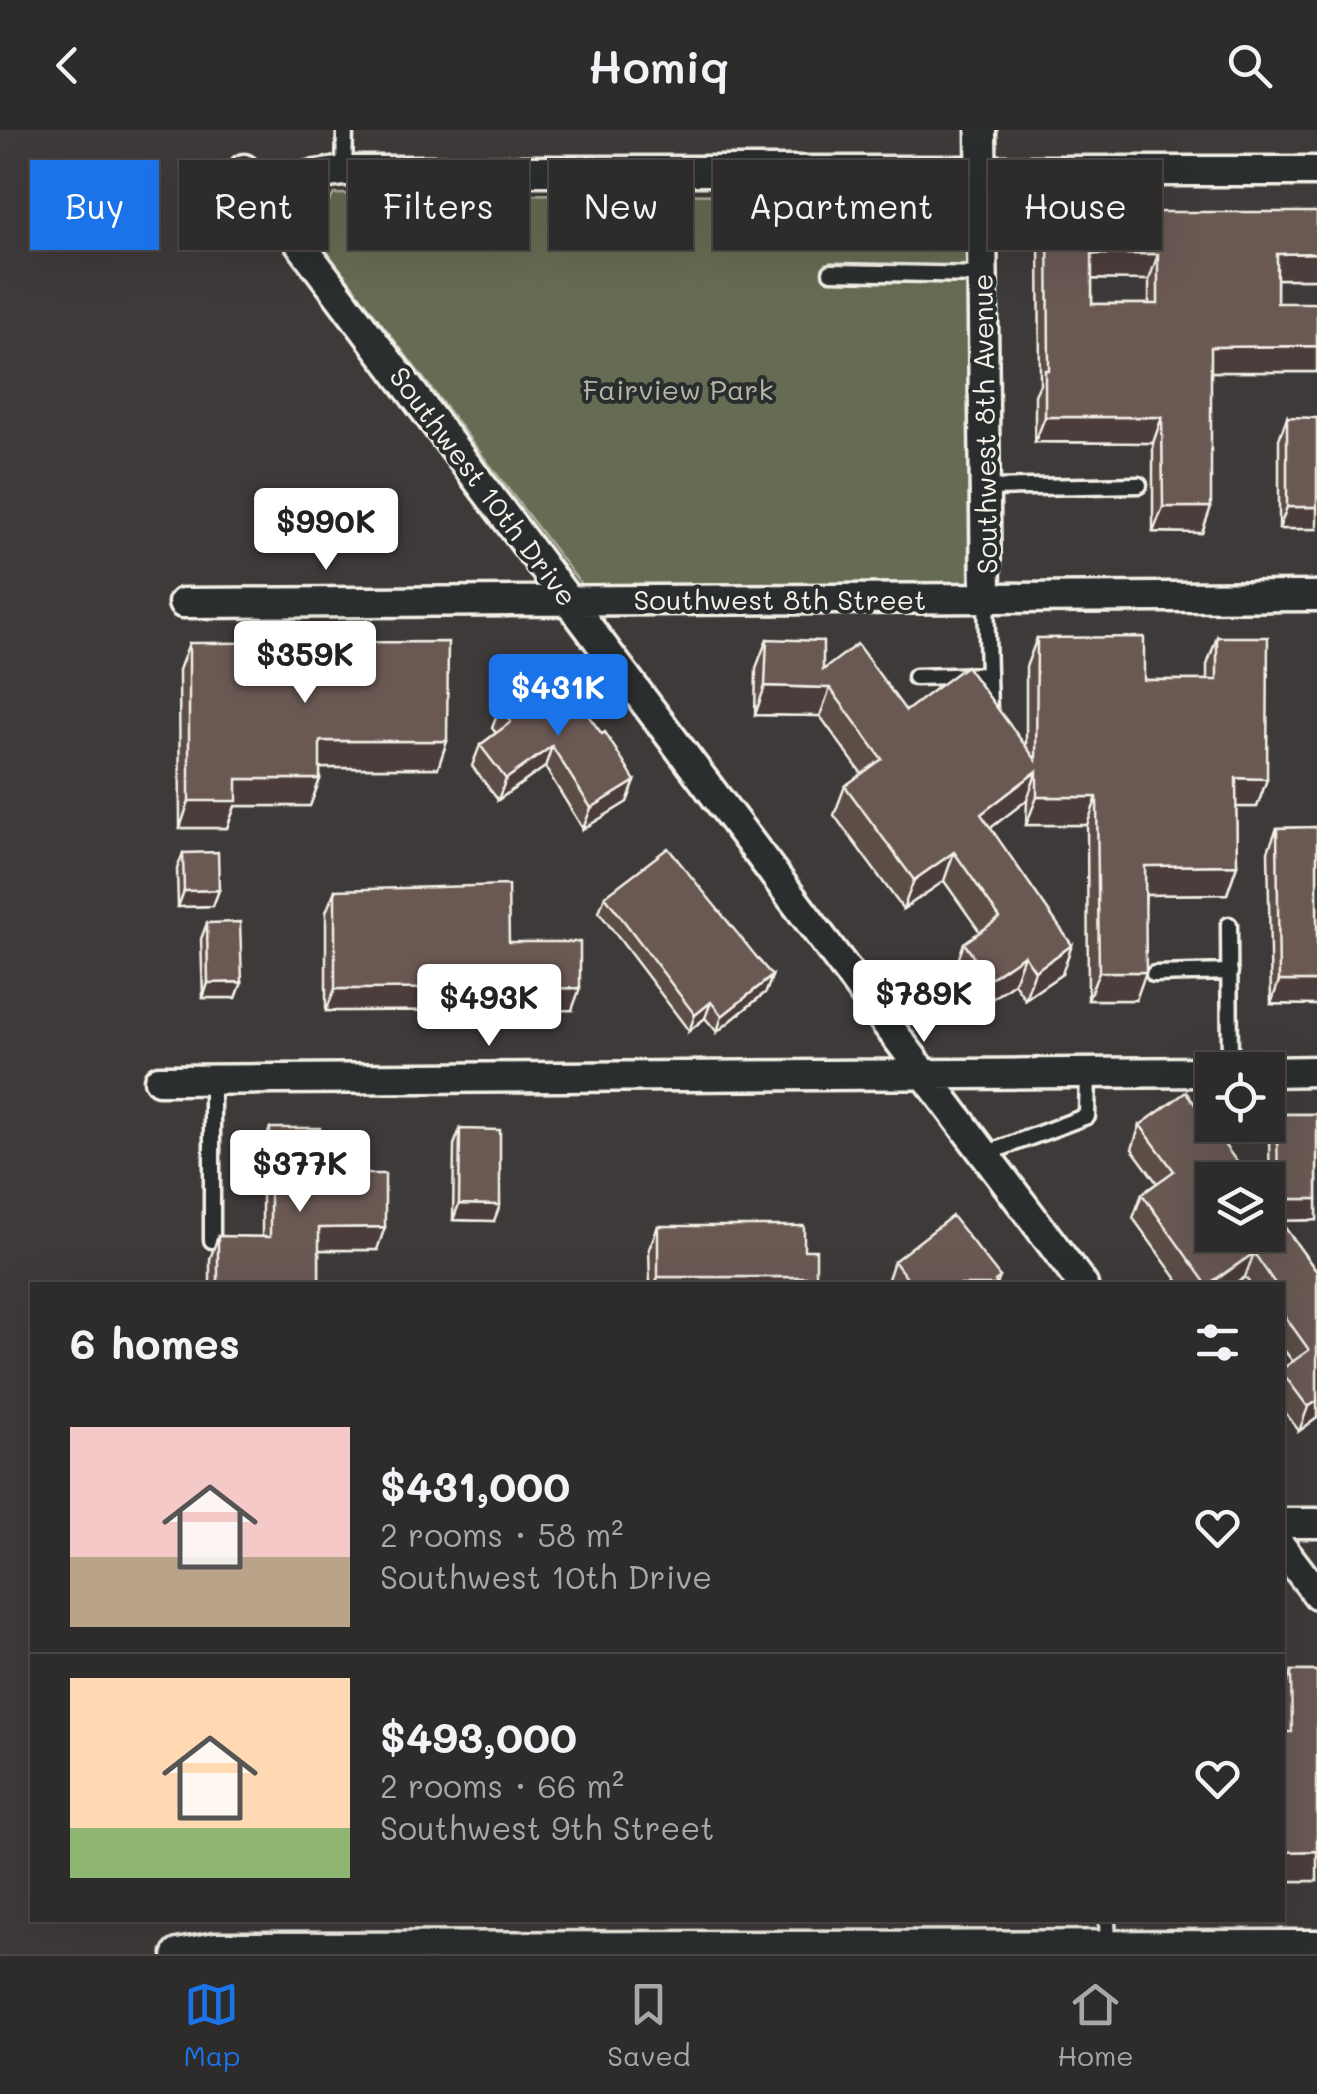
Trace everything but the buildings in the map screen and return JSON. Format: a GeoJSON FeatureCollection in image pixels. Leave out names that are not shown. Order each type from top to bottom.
{"type":"FeatureCollection","features":[{"type":"Feature","properties":{"kind":"street","name":"Southwest 8th Avenue"},"geometry":{"type":"LineString","coordinates":[[981,130],[986,598]]}},
{"type":"Feature","properties":{"kind":"street"},"geometry":{"type":"LineString","coordinates":[[328,174],[1317,171]]}},
{"type":"Feature","properties":{"kind":"street","name":"Southwest 10th Drive"},"geometry":{"type":"LineString","coordinates":[[305,250],[1081,1282]]}},
{"type":"Feature","properties":{"kind":"street","name":"Southwest 8th Street"},"geometry":{"type":"LineString","coordinates":[[183,602],[1317,596]]}},
{"type":"Feature","properties":{"kind":"street"},"geometry":{"type":"LineString","coordinates":[[160,1080],[1195,1072]]}},
{"type":"Feature","properties":{"kind":"street"},"geometry":{"type":"LineString","coordinates":[[1285,1072],[1317,1072]]}},
{"type":"Feature","properties":{"kind":"street"},"geometry":{"type":"LineString","coordinates":[[1285,1523],[1317,1523]]}},
{"type":"Feature","properties":{"kind":"street"},"geometry":{"type":"LineString","coordinates":[[1285,1552],[1317,1594]]}},
{"type":"Feature","properties":{"kind":"street"},"geometry":{"type":"LineString","coordinates":[[178,1954],[216,1947],[324,1950],[993,1933],[1108,1933],[1309,1948]]}},
{"type":"Feature","properties":{"kind":"lane"},"geometry":{"type":"LineString","coordinates":[[344,172],[345,130]]}},
{"type":"Feature","properties":{"kind":"lane"},"geometry":{"type":"LineString","coordinates":[[831,272],[983,275]]}},
{"type":"Feature","properties":{"kind":"lane"},"geometry":{"type":"LineString","coordinates":[[984,488],[1138,486]]}},
{"type":"Feature","properties":{"kind":"lane"},"geometry":{"type":"LineString","coordinates":[[986,598],[989,712]]}},
{"type":"Feature","properties":{"kind":"lane"},"geometry":{"type":"LineString","coordinates":[[915,678],[987,674]]}},
{"type":"Feature","properties":{"kind":"lane"},"geometry":{"type":"LineString","coordinates":[[1229,924],[1230,1052]]}},
{"type":"Feature","properties":{"kind":"lane"},"geometry":{"type":"LineString","coordinates":[[1154,974],[1230,972]]}},
{"type":"Feature","properties":{"kind":"lane"},"geometry":{"type":"LineString","coordinates":[[984,1155],[1087,1116],[1088,1072]]}},
{"type":"Feature","properties":{"kind":"lane"},"geometry":{"type":"LineString","coordinates":[[212,1080],[212,1240]]}},
{"type":"Feature","properties":{"kind":"green space","name":"Fairview Park"},"geometry":{"type":"Polygon","coordinates":[[[334,194],[348,194],[348,250],[529,250],[529,194],[549,194],[549,250],[693,250],[693,195],[713,195],[713,250],[968,250],[968,195],[969,582],[583,587],[325,250],[328,204],[334,194]]]}}]}
